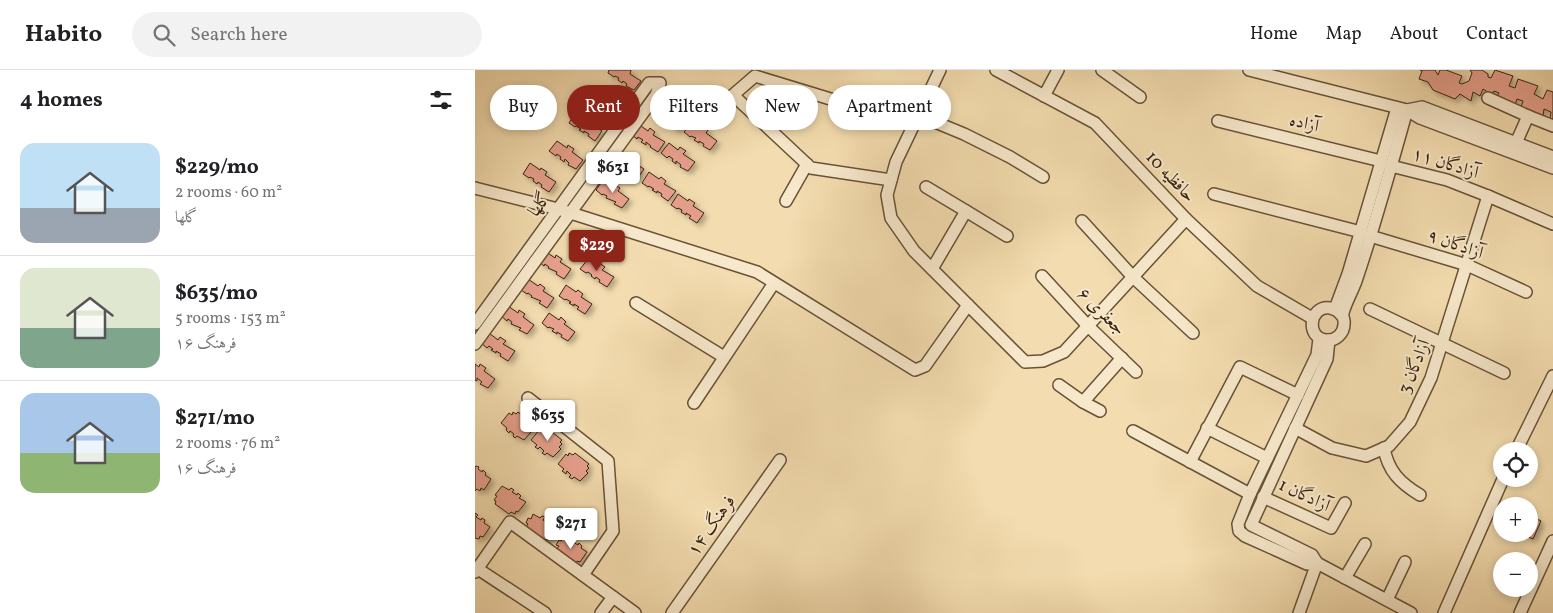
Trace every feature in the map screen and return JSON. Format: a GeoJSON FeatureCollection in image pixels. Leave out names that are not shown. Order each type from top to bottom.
{"type":"FeatureCollection","features":[{"type":"Feature","properties":{"kind":"street"},"geometry":{"type":"LineString","coordinates":[[933,85],[940,70]]}},
{"type":"Feature","properties":{"kind":"street","name":"حافظیه 10"},"geometry":{"type":"LineString","coordinates":[[996,70],[1095,123],[1186,219],[1257,286],[1312,318]]}},
{"type":"Feature","properties":{"kind":"street"},"geometry":{"type":"LineString","coordinates":[[1044,96],[1057,70]]}},
{"type":"Feature","properties":{"kind":"street"},"geometry":{"type":"LineString","coordinates":[[1102,70],[1140,97]]}},
{"type":"Feature","properties":{"kind":"street"},"geometry":{"type":"LineString","coordinates":[[1249,70],[1402,109],[1419,118],[1553,168]]}},
{"type":"Feature","properties":{"kind":"street"},"geometry":{"type":"LineString","coordinates":[[828,98],[755,76],[733,96],[811,168],[891,180]]}},
{"type":"Feature","properties":{"kind":"street","name":"گلها"},"geometry":{"type":"LineString","coordinates":[[475,324],[649,83],[660,82],[657,95],[475,344]]}},
{"type":"Feature","properties":{"kind":"street"},"geometry":{"type":"LineString","coordinates":[[1488,98],[1553,126]]}},
{"type":"Feature","properties":{"kind":"street"},"geometry":{"type":"LineString","coordinates":[[1402,109],[1422,107],[1553,157]]}},
{"type":"Feature","properties":{"kind":"street"},"geometry":{"type":"LineString","coordinates":[[1338,312],[1356,281],[1365,234],[1402,109]]}},
{"type":"Feature","properties":{"kind":"street"},"geometry":{"type":"LineString","coordinates":[[1516,143],[1528,116]]}},
{"type":"Feature","properties":{"kind":"street","name":"آزاده"},"geometry":{"type":"LineString","coordinates":[[1219,121],[1386,164]]}},
{"type":"Feature","properties":{"kind":"street"},"geometry":{"type":"LineString","coordinates":[[951,129],[1010,157],[1043,177]]}},
{"type":"Feature","properties":{"kind":"street"},"geometry":{"type":"LineString","coordinates":[[911,130],[896,162],[887,195],[891,218],[915,251],[1025,362],[1043,361],[1064,352],[1186,219]]}},
{"type":"Feature","properties":{"kind":"street"},"geometry":{"type":"LineString","coordinates":[[786,201],[807,164]]}},
{"type":"Feature","properties":{"kind":"street","name":"آزادگان ۱۱"},"geometry":{"type":"LineString","coordinates":[[1386,164],[1447,180],[1553,224]]}},
{"type":"Feature","properties":{"kind":"street"},"geometry":{"type":"LineString","coordinates":[[926,187],[1007,236]]}},
{"type":"Feature","properties":{"kind":"street"},"geometry":{"type":"LineString","coordinates":[[475,188],[558,209],[757,272],[915,370],[925,366],[968,305]]}},
{"type":"Feature","properties":{"kind":"street","name":"آزادگان ۹"},"geometry":{"type":"LineString","coordinates":[[1214,194],[1365,234],[1467,265],[1526,292]]}},
{"type":"Feature","properties":{"kind":"street","name":"آزادگان 3"},"geometry":{"type":"LineString","coordinates":[[1295,428],[1332,448],[1366,456],[1389,446],[1410,422],[1431,378],[1443,344],[1488,196]]}},
{"type":"Feature","properties":{"kind":"street"},"geometry":{"type":"LineString","coordinates":[[932,269],[966,211]]}},
{"type":"Feature","properties":{"kind":"street"},"geometry":{"type":"LineString","coordinates":[[1082,221],[1133,277],[1193,333]]}},
{"type":"Feature","properties":{"kind":"street","name":"جعفری ۶"},"geometry":{"type":"LineString","coordinates":[[1042,276],[1088,326],[1136,372]]}},
{"type":"Feature","properties":{"kind":"street"},"geometry":{"type":"LineString","coordinates":[[694,403],[774,282]]}},
{"type":"Feature","properties":{"kind":"street"},"geometry":{"type":"LineString","coordinates":[[636,303],[724,358]]}},
{"type":"Feature","properties":{"kind":"street"},"geometry":{"type":"LineString","coordinates":[[1325,307],[1338,312],[1345,324],[1337,338],[1324,340],[1315,334],[1311,326],[1312,318],[1317,311],[1325,307]]}},
{"type":"Feature","properties":{"kind":"street"},"geometry":{"type":"LineString","coordinates":[[1370,309],[1503,373]]}},
{"type":"Feature","properties":{"kind":"street"},"geometry":{"type":"LineString","coordinates":[[1324,340],[1250,494],[1238,524],[1239,531],[1245,536],[1307,564],[1317,563],[1411,613]]}},
{"type":"Feature","properties":{"kind":"street"},"geometry":{"type":"LineString","coordinates":[[1299,613],[1317,563],[1313,555],[1251,525],[1327,359],[1324,340]]}},
{"type":"Feature","properties":{"kind":"street"},"geometry":{"type":"LineString","coordinates":[[1083,402],[1122,358]]}},
{"type":"Feature","properties":{"kind":"street"},"geometry":{"type":"LineString","coordinates":[[1189,462],[1240,367],[1298,395]]}},
{"type":"Feature","properties":{"kind":"street"},"geometry":{"type":"LineString","coordinates":[[1520,442],[1553,376]]}},
{"type":"Feature","properties":{"kind":"street"},"geometry":{"type":"LineString","coordinates":[[1059,385],[1100,412]]}},
{"type":"Feature","properties":{"kind":"street"},"geometry":{"type":"LineString","coordinates":[[527,398],[609,461],[613,531],[583,575]]}},
{"type":"Feature","properties":{"kind":"street"},"geometry":{"type":"LineString","coordinates":[[1207,428],[1267,458]]}},
{"type":"Feature","properties":{"kind":"street"},"geometry":{"type":"LineString","coordinates":[[1133,431],[1250,494]]}},
{"type":"Feature","properties":{"kind":"street"},"geometry":{"type":"LineString","coordinates":[[1384,448],[1387,462],[1394,473],[1409,488],[1420,495]]}},
{"type":"Feature","properties":{"kind":"street","name":"فرهنگ ۱۴"},"geometry":{"type":"LineString","coordinates":[[672,613],[780,460]]}},
{"type":"Feature","properties":{"kind":"street"},"geometry":{"type":"LineString","coordinates":[[1444,613],[1499,487]]}},
{"type":"Feature","properties":{"kind":"street","name":"آزادگان 1"},"geometry":{"type":"LineString","coordinates":[[1263,497],[1331,528],[1345,503]]}},
{"type":"Feature","properties":{"kind":"street"},"geometry":{"type":"LineString","coordinates":[[545,613],[476,570],[510,522],[635,613]]}},
{"type":"Feature","properties":{"kind":"street"},"geometry":{"type":"LineString","coordinates":[[1520,613],[1553,541]]}},
{"type":"Feature","properties":{"kind":"street"},"geometry":{"type":"LineString","coordinates":[[1345,578],[1365,544]]}},
{"type":"Feature","properties":{"kind":"street"},"geometry":{"type":"LineString","coordinates":[[1387,600],[1405,562]]}},
{"type":"Feature","properties":{"kind":"street"},"geometry":{"type":"LineString","coordinates":[[601,613],[613,597]]}},
{"type":"Feature","properties":{"kind":"building"},"geometry":{"type":"Polygon","coordinates":[[[609,70],[631,70],[630,74],[641,81],[638,85],[626,85],[623,81],[622,83],[618,80],[619,78],[608,73],[609,70]]]}},
{"type":"Feature","properties":{"kind":"building"},"geometry":{"type":"Polygon","coordinates":[[[1420,70],[1435,70],[1438,75],[1440,70],[1446,70],[1462,76],[1459,83],[1462,84],[1469,81],[1472,73],[1470,70],[1482,70],[1491,78],[1495,70],[1513,76],[1509,86],[1515,88],[1518,79],[1538,86],[1534,94],[1543,99],[1547,90],[1553,92],[1553,119],[1550,118],[1551,112],[1544,109],[1543,116],[1521,107],[1523,101],[1517,99],[1515,105],[1497,96],[1499,93],[1494,91],[1492,95],[1483,89],[1480,96],[1473,92],[1471,101],[1460,94],[1455,99],[1433,90],[1428,82],[1419,79],[1422,71],[1420,70]]]}},
{"type":"Feature","properties":{"kind":"building"},"geometry":{"type":"Polygon","coordinates":[[[640,125],[648,131],[650,128],[650,130],[655,132],[653,135],[665,142],[658,152],[646,142],[646,145],[641,142],[643,140],[638,137],[637,139],[631,134],[634,130],[640,130],[640,125]]]}},
{"type":"Feature","properties":{"kind":"building"},"geometry":{"type":"Polygon","coordinates":[[[579,130],[602,131],[595,141],[588,136],[589,134],[584,131],[584,133],[579,130]]]}},
{"type":"Feature","properties":{"kind":"building"},"geometry":{"type":"Polygon","coordinates":[[[685,130],[708,130],[706,133],[717,141],[710,150],[703,146],[704,144],[694,140],[696,138],[690,137],[684,132],[685,130]]]}},
{"type":"Feature","properties":{"kind":"building"},"geometry":{"type":"Polygon","coordinates":[[[557,141],[567,148],[568,145],[574,149],[572,152],[583,160],[576,169],[568,165],[569,163],[565,159],[564,162],[557,154],[556,156],[549,151],[557,141]]]}},
{"type":"Feature","properties":{"kind":"building"},"geometry":{"type":"Polygon","coordinates":[[[669,143],[678,150],[680,147],[686,151],[683,154],[695,162],[688,171],[680,167],[681,165],[676,161],[676,164],[672,161],[673,159],[669,156],[667,158],[661,153],[669,143]]]}},
{"type":"Feature","properties":{"kind":"building"},"geometry":{"type":"Polygon","coordinates":[[[618,151],[628,158],[630,155],[635,159],[633,162],[644,169],[637,179],[629,174],[631,172],[611,161],[618,151]]]}},
{"type":"Feature","properties":{"kind":"building"},"geometry":{"type":"Polygon","coordinates":[[[530,163],[540,170],[541,168],[547,172],[545,175],[556,182],[549,192],[541,187],[542,185],[538,182],[537,184],[533,181],[534,179],[523,174],[530,163]]]}},
{"type":"Feature","properties":{"kind":"building"},"geometry":{"type":"Polygon","coordinates":[[[649,172],[659,179],[661,177],[666,181],[664,184],[676,191],[668,201],[661,196],[662,194],[657,191],[657,193],[652,190],[654,189],[642,183],[649,172]]]}},
{"type":"Feature","properties":{"kind":"building"},"geometry":{"type":"Polygon","coordinates":[[[603,180],[613,187],[614,184],[620,188],[618,191],[629,199],[622,208],[614,204],[616,202],[606,198],[607,196],[602,195],[596,190],[603,180]]]}},
{"type":"Feature","properties":{"kind":"building"},"geometry":{"type":"Polygon","coordinates":[[[678,194],[688,201],[689,199],[695,203],[693,206],[704,213],[697,223],[689,218],[691,216],[686,213],[686,215],[681,212],[682,210],[671,205],[678,194]]]}},
{"type":"Feature","properties":{"kind":"building"},"geometry":{"type":"Polygon","coordinates":[[[545,251],[555,258],[556,255],[562,259],[560,262],[571,269],[564,279],[556,274],[557,272],[538,261],[545,251]]]}},
{"type":"Feature","properties":{"kind":"building"},"geometry":{"type":"Polygon","coordinates":[[[588,259],[598,266],[599,263],[605,267],[602,270],[614,277],[607,287],[599,282],[600,280],[596,277],[595,279],[588,272],[586,273],[580,269],[588,259]]]}},
{"type":"Feature","properties":{"kind":"building"},"geometry":{"type":"Polygon","coordinates":[[[528,279],[538,286],[540,284],[545,288],[543,291],[554,298],[547,308],[539,303],[541,301],[521,290],[528,279]]]}},
{"type":"Feature","properties":{"kind":"building"},"geometry":{"type":"Polygon","coordinates":[[[566,285],[576,292],[578,290],[583,294],[581,297],[592,304],[585,314],[577,309],[579,307],[574,304],[574,306],[569,303],[571,302],[559,296],[566,285]]]}},
{"type":"Feature","properties":{"kind":"building"},"geometry":{"type":"Polygon","coordinates":[[[508,306],[518,313],[519,310],[525,314],[523,317],[534,325],[527,334],[519,330],[521,328],[511,324],[512,322],[508,319],[507,321],[501,316],[508,306]]]}},
{"type":"Feature","properties":{"kind":"building"},"geometry":{"type":"Polygon","coordinates":[[[549,313],[559,320],[561,317],[566,322],[564,324],[575,332],[568,341],[561,337],[562,335],[552,331],[554,329],[548,328],[542,323],[549,313]]]}},
{"type":"Feature","properties":{"kind":"building"},"geometry":{"type":"Polygon","coordinates":[[[489,333],[498,340],[500,337],[506,341],[503,344],[515,351],[508,361],[500,356],[501,354],[491,350],[493,349],[489,346],[487,348],[481,343],[489,333]]]}},
{"type":"Feature","properties":{"kind":"building"},"geometry":{"type":"Polygon","coordinates":[[[475,364],[479,367],[480,364],[486,368],[484,371],[495,379],[488,388],[480,384],[482,382],[477,378],[477,381],[475,380],[475,364]]]}},
{"type":"Feature","properties":{"kind":"building"},"geometry":{"type":"Polygon","coordinates":[[[513,412],[516,414],[518,412],[532,423],[529,431],[531,432],[524,440],[517,436],[515,438],[514,434],[510,431],[509,433],[506,430],[507,428],[501,423],[509,413],[512,415],[513,412]]]}},
{"type":"Feature","properties":{"kind":"building"},"geometry":{"type":"Polygon","coordinates":[[[542,429],[546,431],[548,429],[562,440],[560,442],[562,444],[559,447],[561,449],[553,457],[547,453],[545,455],[542,453],[544,451],[540,447],[538,449],[535,447],[537,445],[531,440],[542,429]]]}},
{"type":"Feature","properties":{"kind":"building"},"geometry":{"type":"Polygon","coordinates":[[[569,453],[573,455],[575,453],[589,464],[587,466],[589,468],[586,471],[588,473],[580,481],[574,477],[572,479],[569,477],[571,475],[567,471],[566,474],[562,471],[564,469],[558,464],[569,453]]]}},
{"type":"Feature","properties":{"kind":"building"},"geometry":{"type":"Polygon","coordinates":[[[476,466],[482,472],[483,470],[486,473],[485,475],[491,479],[484,490],[481,488],[480,491],[477,489],[475,491],[476,466]]]}},
{"type":"Feature","properties":{"kind":"building"},"geometry":{"type":"Polygon","coordinates":[[[502,486],[509,490],[511,488],[514,490],[512,492],[517,495],[518,493],[521,496],[519,498],[526,502],[515,514],[511,512],[509,514],[495,504],[496,501],[494,500],[497,496],[495,495],[502,486]]]}},
{"type":"Feature","properties":{"kind":"building"},"geometry":{"type":"Polygon","coordinates":[[[475,513],[478,515],[476,517],[485,520],[484,523],[490,527],[483,537],[480,536],[479,539],[475,538],[475,513]]]}},
{"type":"Feature","properties":{"kind":"building"},"geometry":{"type":"Polygon","coordinates":[[[533,514],[540,518],[542,516],[545,517],[543,520],[552,523],[550,526],[556,530],[549,540],[546,539],[546,541],[525,528],[528,524],[526,523],[528,518],[531,519],[533,514]]]}},
{"type":"Feature","properties":{"kind":"building"},"geometry":{"type":"Polygon","coordinates":[[[564,536],[570,540],[572,538],[575,540],[573,542],[578,545],[579,543],[582,546],[581,548],[587,552],[580,562],[577,561],[576,564],[556,550],[559,546],[556,545],[564,536]]]}}]}
